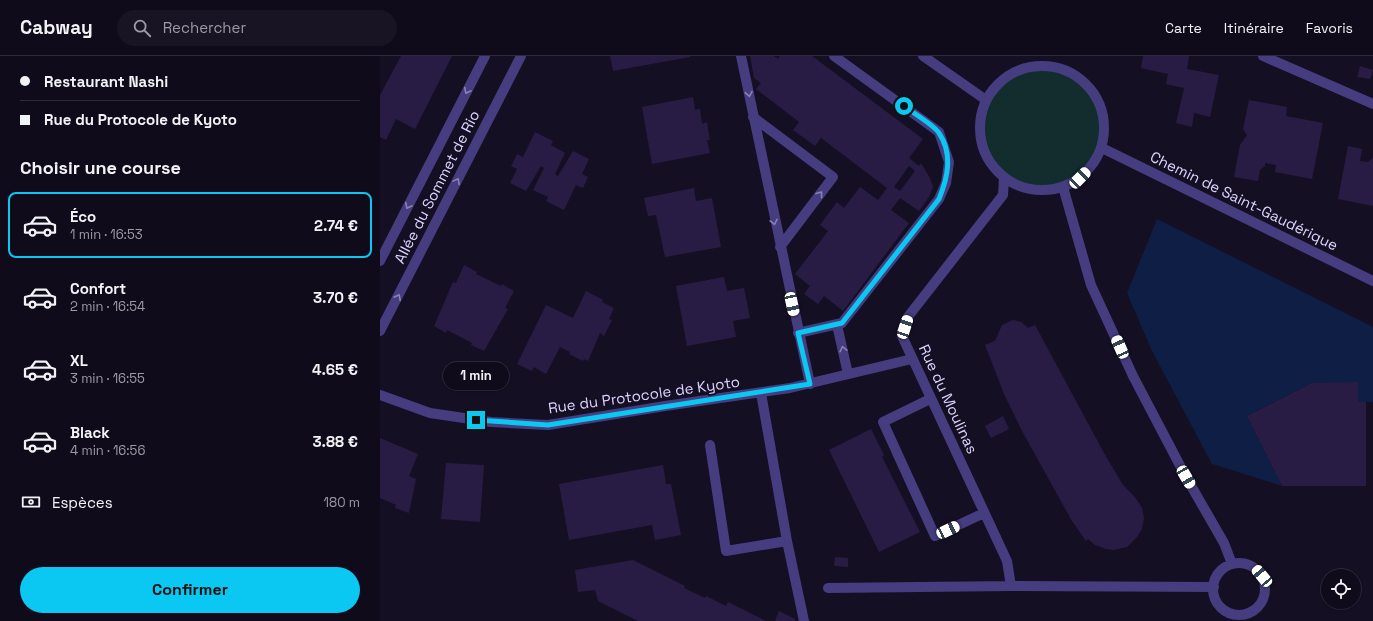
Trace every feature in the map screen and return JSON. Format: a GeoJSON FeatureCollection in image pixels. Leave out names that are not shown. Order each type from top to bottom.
{"type":"FeatureCollection","features":[{"type":"Feature","properties":{"kind":"street","name":"Allée du Sommet de Rio"},"geometry":{"type":"LineString","coordinates":[[380,261],[485,56]]}},
{"type":"Feature","properties":{"kind":"street","name":"Allée du Sommet de Rio"},"geometry":{"type":"LineString","coordinates":[[380,331],[521,56]]}},
{"type":"Feature","properties":{"kind":"street"},"geometry":{"type":"LineString","coordinates":[[741,56],[798,333],[810,384]]}},
{"type":"Feature","properties":{"kind":"street"},"geometry":{"type":"LineString","coordinates":[[798,333],[842,323],[939,199],[946,183],[949,162],[939,132],[834,56]]}},
{"type":"Feature","properties":{"kind":"street"},"geometry":{"type":"LineString","coordinates":[[923,56],[986,100]]}},
{"type":"Feature","properties":{"kind":"street"},"geometry":{"type":"LineString","coordinates":[[1263,56],[1373,104]]}},
{"type":"Feature","properties":{"kind":"street"},"geometry":{"type":"LineString","coordinates":[[1038,61],[1060,68],[1089,86],[1097,97],[1103,113],[1105,131],[1102,148],[1093,165],[1080,178],[1063,187],[1047,190],[1032,190],[1017,185],[1004,177],[990,162],[985,151],[980,129],[986,100],[1000,83],[1018,71],[1038,61]]}},
{"type":"Feature","properties":{"kind":"street"},"geometry":{"type":"LineString","coordinates":[[753,116],[833,177],[780,247]]}},
{"type":"Feature","properties":{"kind":"street","name":"Chemin de Saint-Gaudérique"},"geometry":{"type":"LineString","coordinates":[[1102,148],[1373,281]]}},
{"type":"Feature","properties":{"kind":"street","name":"Rue du Moulinas"},"geometry":{"type":"LineString","coordinates":[[1004,177],[1003,195],[908,318],[902,336],[930,399],[1007,561],[1011,586]]}},
{"type":"Feature","properties":{"kind":"street"},"geometry":{"type":"LineString","coordinates":[[1063,187],[1091,285],[1133,376],[1186,477],[1224,543],[1232,564]]}},
{"type":"Feature","properties":{"kind":"street"},"geometry":{"type":"LineString","coordinates":[[837,325],[848,374]]}},
{"type":"Feature","properties":{"kind":"street","name":"Rue du Protocole de Kyoto"},"geometry":{"type":"LineString","coordinates":[[380,395],[430,413],[491,422],[548,425],[666,406],[761,393],[810,384],[912,359]]}},
{"type":"Feature","properties":{"kind":"street"},"geometry":{"type":"LineString","coordinates":[[761,393],[787,541],[804,621]]}},
{"type":"Feature","properties":{"kind":"street"},"geometry":{"type":"LineString","coordinates":[[930,399],[883,422],[935,536],[984,513]]}},
{"type":"Feature","properties":{"kind":"street"},"geometry":{"type":"LineString","coordinates":[[710,445],[726,551],[787,541]]}},
{"type":"Feature","properties":{"kind":"street"},"geometry":{"type":"LineString","coordinates":[[1232,564],[1245,564],[1256,569],[1265,583],[1262,600],[1258,607],[1247,617],[1226,611],[1219,605],[1215,598],[1214,587],[1218,574],[1224,568],[1232,564]]}},
{"type":"Feature","properties":{"kind":"street"},"geometry":{"type":"LineString","coordinates":[[828,588],[1011,586],[1214,587]]}},
{"type":"Feature","properties":{"kind":"green space"},"geometry":{"type":"Polygon","coordinates":[[[1042,66],[1054,67],[1066,71],[1076,76],[1086,84],[1094,94],[1099,104],[1103,116],[1103,140],[1099,152],[1094,162],[1086,172],[1076,180],[1066,185],[1054,189],[1042,190],[1030,189],[1018,185],[1008,180],[998,172],[990,162],[985,152],[981,140],[980,128],[981,116],[985,104],[990,94],[998,84],[1008,76],[1018,71],[1030,67],[1042,66]]]}},
{"type":"Feature","properties":{"kind":"water"},"geometry":{"type":"Polygon","coordinates":[[[1157,219],[1373,327],[1373,402],[1358,402],[1358,383],[1312,383],[1247,416],[1282,486],[1212,464],[1152,351],[1127,293],[1157,219]]]}},
{"type":"Feature","properties":{"kind":"building"},"geometry":{"type":"Polygon","coordinates":[[[401,56],[452,56],[415,129],[396,119],[386,140],[380,137],[380,95],[401,56]]]}},
{"type":"Feature","properties":{"kind":"building"},"geometry":{"type":"Polygon","coordinates":[[[610,56],[690,56],[690,57],[613,71],[610,56]]]}},
{"type":"Feature","properties":{"kind":"building"},"geometry":{"type":"Polygon","coordinates":[[[750,56],[774,56],[778,59],[780,56],[812,56],[923,139],[909,158],[919,166],[921,163],[930,178],[933,187],[929,197],[919,211],[900,198],[891,210],[909,223],[843,311],[824,296],[818,304],[804,294],[810,286],[795,274],[828,231],[820,225],[837,202],[844,208],[860,187],[878,200],[887,188],[821,138],[815,146],[793,130],[799,122],[756,89],[761,83],[754,78],[750,56]],[[909,166],[894,187],[900,191],[915,171],[909,166]]]}},
{"type":"Feature","properties":{"kind":"building"},"geometry":{"type":"Polygon","coordinates":[[[1143,56],[1189,56],[1187,69],[1219,75],[1210,117],[1194,113],[1192,127],[1176,123],[1184,88],[1166,84],[1168,74],[1141,68],[1143,56]]]}},
{"type":"Feature","properties":{"kind":"building"},"geometry":{"type":"Polygon","coordinates":[[[1360,66],[1373,70],[1370,79],[1357,77],[1360,66]]]}},
{"type":"Feature","properties":{"kind":"building"},"geometry":{"type":"Polygon","coordinates":[[[693,97],[695,110],[700,109],[702,124],[707,122],[710,140],[707,140],[710,153],[652,164],[642,107],[693,97]]]}},
{"type":"Feature","properties":{"kind":"building"},"geometry":{"type":"Polygon","coordinates":[[[1249,100],[1287,107],[1286,116],[1323,123],[1312,179],[1275,172],[1276,165],[1265,163],[1265,166],[1260,170],[1258,181],[1234,177],[1240,145],[1247,135],[1243,129],[1249,100]]]}},
{"type":"Feature","properties":{"kind":"building"},"geometry":{"type":"Polygon","coordinates":[[[535,132],[553,141],[551,145],[565,153],[555,174],[558,176],[573,151],[589,159],[582,174],[588,177],[583,188],[576,185],[564,210],[546,201],[548,197],[533,190],[544,168],[541,166],[526,191],[510,183],[517,169],[511,166],[517,154],[523,157],[535,132]]]}},
{"type":"Feature","properties":{"kind":"building"},"geometry":{"type":"Polygon","coordinates":[[[1348,146],[1362,149],[1360,161],[1368,162],[1373,158],[1373,206],[1338,199],[1348,146]]]}},
{"type":"Feature","properties":{"kind":"building"},"geometry":{"type":"Polygon","coordinates":[[[694,188],[696,201],[712,198],[721,247],[665,257],[656,215],[648,216],[644,198],[694,188]]]}},
{"type":"Feature","properties":{"kind":"building"},"geometry":{"type":"Polygon","coordinates":[[[464,265],[477,272],[476,274],[501,286],[502,284],[514,291],[505,308],[508,309],[484,351],[447,330],[446,333],[434,326],[453,282],[456,283],[464,265]]]}},
{"type":"Feature","properties":{"kind":"building"},"geometry":{"type":"Polygon","coordinates":[[[724,277],[727,291],[744,288],[750,318],[733,321],[736,337],[687,346],[676,286],[724,277]]]}},
{"type":"Feature","properties":{"kind":"building"},"geometry":{"type":"Polygon","coordinates":[[[586,291],[614,308],[609,319],[612,320],[604,336],[600,333],[588,361],[584,359],[583,361],[569,354],[570,352],[560,347],[546,374],[534,367],[532,371],[517,364],[546,305],[573,318],[586,291]]]}},
{"type":"Feature","properties":{"kind":"building"},"geometry":{"type":"Polygon","coordinates":[[[1013,320],[1021,322],[1028,328],[1035,325],[1104,453],[1123,485],[1135,497],[1142,508],[1144,518],[1142,529],[1137,537],[1127,547],[1113,550],[1106,549],[1095,545],[1088,539],[1086,541],[1072,521],[1022,431],[1004,394],[985,345],[995,341],[1002,325],[1013,320]]]}},
{"type":"Feature","properties":{"kind":"building"},"geometry":{"type":"Polygon","coordinates":[[[1358,382],[1358,402],[1366,402],[1366,486],[1282,486],[1247,416],[1312,383],[1358,382]]]}},
{"type":"Feature","properties":{"kind":"building"},"geometry":{"type":"Polygon","coordinates":[[[1003,416],[1009,429],[991,438],[985,426],[1003,416]]]}},
{"type":"Feature","properties":{"kind":"building"},"geometry":{"type":"Polygon","coordinates":[[[871,429],[884,455],[882,457],[920,532],[879,552],[829,450],[871,429]]]}},
{"type":"Feature","properties":{"kind":"building"},"geometry":{"type":"Polygon","coordinates":[[[380,438],[418,454],[409,476],[416,479],[409,513],[395,508],[396,505],[380,498],[380,438]]]}},
{"type":"Feature","properties":{"kind":"building"},"geometry":{"type":"Polygon","coordinates":[[[446,463],[484,465],[480,522],[441,519],[446,463]]]}},
{"type":"Feature","properties":{"kind":"building"},"geometry":{"type":"Polygon","coordinates":[[[663,465],[666,484],[671,484],[681,535],[655,540],[652,525],[569,540],[559,484],[663,465]]]}},
{"type":"Feature","properties":{"kind":"building"},"geometry":{"type":"Polygon","coordinates":[[[835,557],[848,558],[848,567],[834,566],[835,557]]]}},
{"type":"Feature","properties":{"kind":"building"},"geometry":{"type":"Polygon","coordinates":[[[633,560],[685,586],[684,588],[705,598],[706,596],[726,606],[728,602],[766,621],[638,621],[598,601],[595,590],[578,592],[575,570],[633,560]]]}},
{"type":"Feature","properties":{"kind":"building"},"geometry":{"type":"Polygon","coordinates":[[[779,611],[795,619],[795,621],[775,621],[779,611]]]}},
{"type":"Feature","properties":{"kind":"route"},"geometry":{"type":"LineString","coordinates":[[476,420],[548,425],[810,384],[798,333],[842,323],[939,199],[946,183],[949,162],[946,149],[939,132],[904,106]]}}]}
